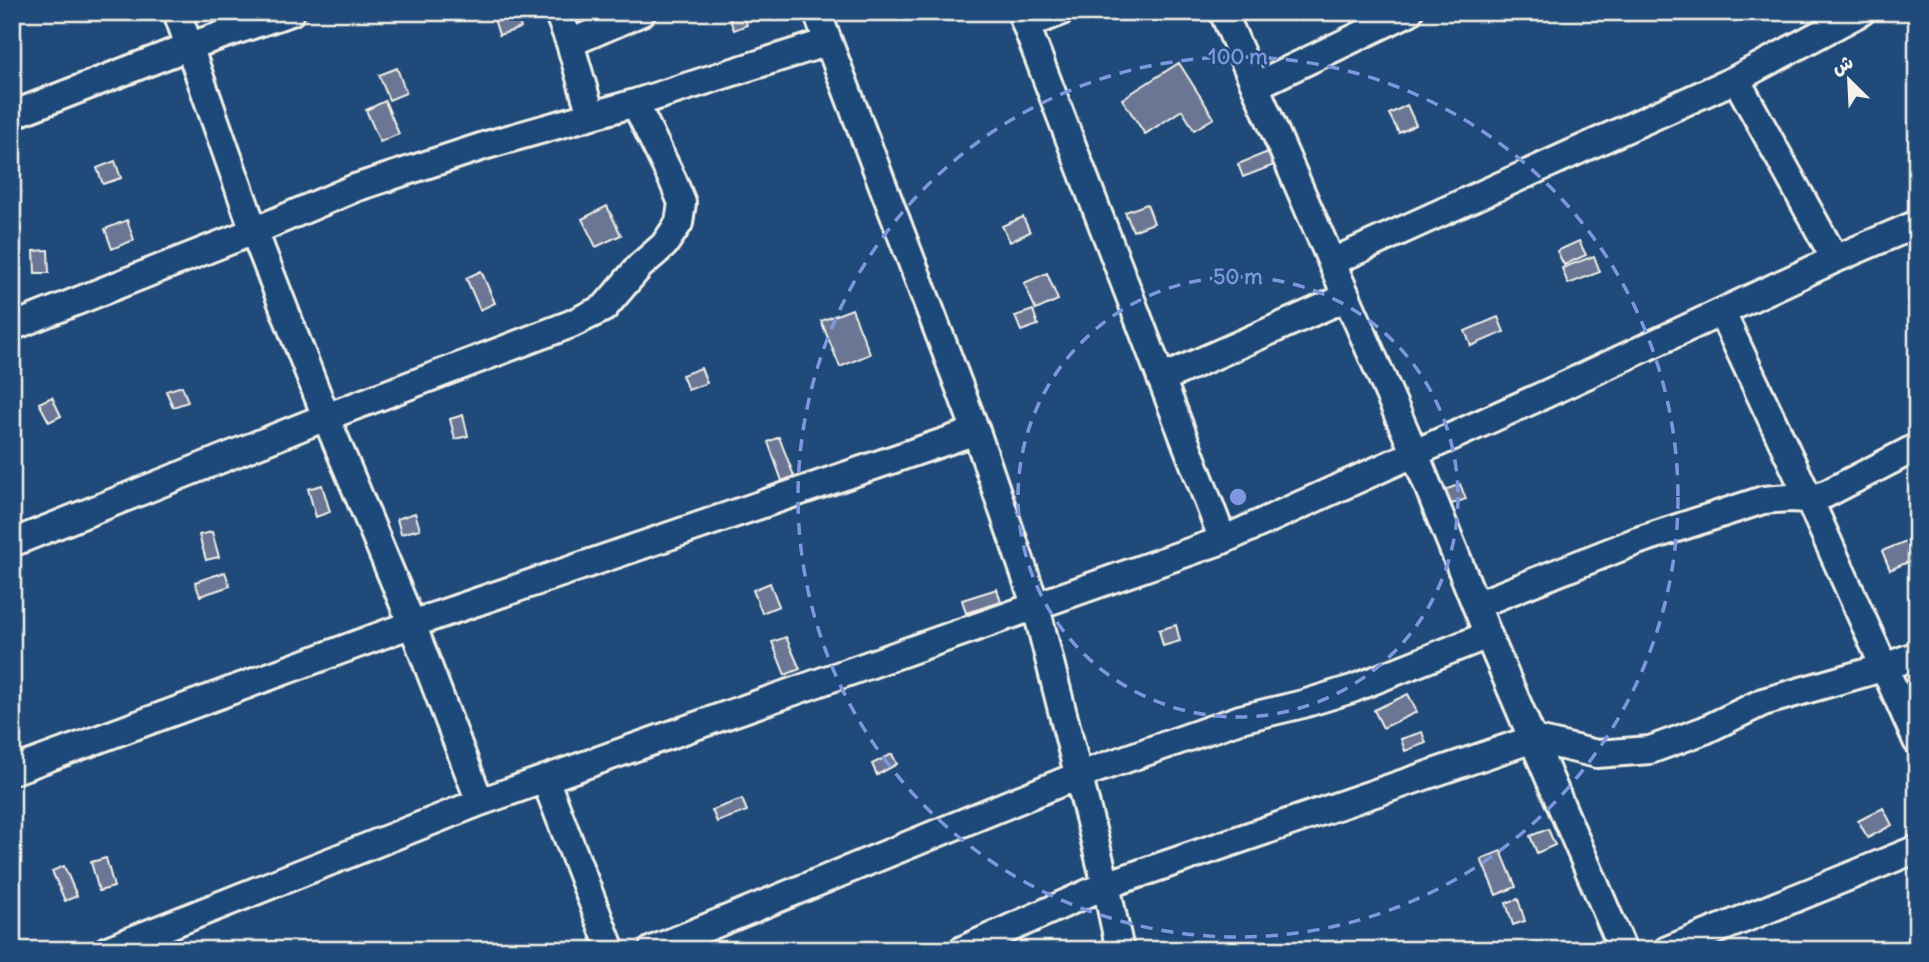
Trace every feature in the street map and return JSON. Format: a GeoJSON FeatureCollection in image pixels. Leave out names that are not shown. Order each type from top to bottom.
{"type":"FeatureCollection","features":[{"type":"Feature","properties":{"kind":"street"},"geometry":{"type":"LineString","coordinates":[[177,12],[254,231],[326,417],[412,624],[480,802]]}},
{"type":"Feature","properties":{"kind":"street"},"geometry":{"type":"LineString","coordinates":[[12,115],[190,46],[291,12]]}},
{"type":"Feature","properties":{"kind":"street"},"geometry":{"type":"LineString","coordinates":[[558,12],[591,115]]}},
{"type":"Feature","properties":{"kind":"street"},"geometry":{"type":"LineString","coordinates":[[570,43],[642,12]]}},
{"type":"Feature","properties":{"kind":"street"},"geometry":{"type":"LineString","coordinates":[[817,12],[976,431],[1036,607],[1120,950]]}},
{"type":"Feature","properties":{"kind":"street"},"geometry":{"type":"LineString","coordinates":[[1060,12],[1024,19],[1223,540]]}},
{"type":"Feature","properties":{"kind":"street"},"geometry":{"type":"LineString","coordinates":[[1223,12],[1415,454],[1488,635],[1623,950]]}},
{"type":"Feature","properties":{"kind":"street"},"geometry":{"type":"LineString","coordinates":[[1255,86],[1409,12]]}},
{"type":"Feature","properties":{"kind":"street"},"geometry":{"type":"LineString","coordinates":[[1332,262],[1736,79],[1861,12]]}},
{"type":"Feature","properties":{"kind":"street"},"geometry":{"type":"LineString","coordinates":[[12,327],[355,188],[486,145],[635,103],[828,43]]}},
{"type":"Feature","properties":{"kind":"street"},"geometry":{"type":"LineString","coordinates":[[1736,79],[1835,259]]}},
{"type":"Feature","properties":{"kind":"street"},"geometry":{"type":"LineString","coordinates":[[12,543],[326,417],[571,324],[604,307],[664,245],[679,223],[681,203],[673,181],[635,103]]}},
{"type":"Feature","properties":{"kind":"street"},"geometry":{"type":"LineString","coordinates":[[107,950],[480,802],[1223,540],[1835,259],[1917,224]]}},
{"type":"Feature","properties":{"kind":"street"},"geometry":{"type":"LineString","coordinates":[[1161,379],[1347,298]]}},
{"type":"Feature","properties":{"kind":"street"},"geometry":{"type":"LineString","coordinates":[[1722,313],[1917,741]]}},
{"type":"Feature","properties":{"kind":"street"},"geometry":{"type":"LineString","coordinates":[[12,771],[412,624],[976,431]]}},
{"type":"Feature","properties":{"kind":"street"},"geometry":{"type":"LineString","coordinates":[[1476,605],[1637,541],[1763,500],[1809,499],[1826,494],[1917,447]]}},
{"type":"Feature","properties":{"kind":"street"},"geometry":{"type":"LineString","coordinates":[[652,950],[1077,776],[1240,719],[1352,689],[1488,635]]}},
{"type":"Feature","properties":{"kind":"street"},"geometry":{"type":"LineString","coordinates":[[962,950],[1106,885],[1533,739],[1597,754],[1650,750],[1705,730],[1763,702],[1917,655]]}},
{"type":"Feature","properties":{"kind":"street"},"geometry":{"type":"LineString","coordinates":[[545,779],[611,950]]}},
{"type":"Feature","properties":{"kind":"street"},"geometry":{"type":"LineString","coordinates":[[1667,950],[1917,849]]}},
{"type":"Feature","properties":{"kind":"building"},"geometry":{"type":"Polygon","coordinates":[[[727,12],[742,12],[747,25],[734,30],[727,12]]]}},
{"type":"Feature","properties":{"kind":"building"},"geometry":{"type":"Polygon","coordinates":[[[516,13],[521,28],[499,35],[494,19],[516,13]]]}},
{"type":"Feature","properties":{"kind":"building"},"geometry":{"type":"Polygon","coordinates":[[[1179,63],[1214,118],[1194,130],[1182,110],[1145,134],[1122,99],[1179,63]]]}},
{"type":"Feature","properties":{"kind":"building"},"geometry":{"type":"Polygon","coordinates":[[[397,68],[406,93],[389,100],[379,75],[397,68]]]}},
{"type":"Feature","properties":{"kind":"building"},"geometry":{"type":"Polygon","coordinates":[[[385,101],[399,134],[380,142],[366,110],[385,101]]]}},
{"type":"Feature","properties":{"kind":"building"},"geometry":{"type":"Polygon","coordinates":[[[1407,105],[1416,125],[1399,133],[1389,114],[1407,105]]]}},
{"type":"Feature","properties":{"kind":"building"},"geometry":{"type":"Polygon","coordinates":[[[1268,152],[1274,165],[1243,177],[1238,164],[1268,152]]]}},
{"type":"Feature","properties":{"kind":"building"},"geometry":{"type":"Polygon","coordinates":[[[115,161],[121,178],[103,184],[97,168],[115,161]]]}},
{"type":"Feature","properties":{"kind":"building"},"geometry":{"type":"Polygon","coordinates":[[[1147,204],[1154,223],[1133,231],[1125,212],[1147,204]]]}},
{"type":"Feature","properties":{"kind":"building"},"geometry":{"type":"Polygon","coordinates":[[[607,206],[621,235],[596,247],[582,219],[607,206]]]}},
{"type":"Feature","properties":{"kind":"building"},"geometry":{"type":"Polygon","coordinates":[[[1023,217],[1030,232],[1010,242],[1002,226],[1023,217]]]}},
{"type":"Feature","properties":{"kind":"building"},"geometry":{"type":"Polygon","coordinates":[[[127,220],[134,240],[112,249],[105,229],[127,220]]]}},
{"type":"Feature","properties":{"kind":"building"},"geometry":{"type":"Polygon","coordinates":[[[1579,241],[1586,255],[1564,265],[1557,251],[1579,241]]]}},
{"type":"Feature","properties":{"kind":"building"},"geometry":{"type":"Polygon","coordinates":[[[48,250],[49,273],[35,273],[34,251],[48,250]]]}},
{"type":"Feature","properties":{"kind":"building"},"geometry":{"type":"Polygon","coordinates":[[[1594,256],[1600,272],[1568,284],[1562,268],[1594,256]]]}},
{"type":"Feature","properties":{"kind":"building"},"geometry":{"type":"Polygon","coordinates":[[[481,271],[495,303],[480,310],[466,278],[481,271]]]}},
{"type":"Feature","properties":{"kind":"building"},"geometry":{"type":"Polygon","coordinates":[[[1047,273],[1058,300],[1036,310],[1024,283],[1047,273]]]}},
{"type":"Feature","properties":{"kind":"building"},"geometry":{"type":"Polygon","coordinates":[[[852,309],[870,354],[840,367],[821,321],[852,309]]]}},
{"type":"Feature","properties":{"kind":"building"},"geometry":{"type":"Polygon","coordinates":[[[1033,310],[1038,325],[1021,331],[1015,316],[1033,310]]]}},
{"type":"Feature","properties":{"kind":"building"},"geometry":{"type":"Polygon","coordinates":[[[1498,317],[1504,332],[1471,346],[1465,331],[1498,317]]]}},
{"type":"Feature","properties":{"kind":"building"},"geometry":{"type":"Polygon","coordinates":[[[701,368],[707,383],[688,390],[682,375],[701,368]]]}},
{"type":"Feature","properties":{"kind":"building"},"geometry":{"type":"Polygon","coordinates":[[[182,386],[188,402],[173,407],[166,391],[182,386]]]}},
{"type":"Feature","properties":{"kind":"building"},"geometry":{"type":"Polygon","coordinates":[[[52,397],[61,416],[49,422],[39,403],[52,397]]]}},
{"type":"Feature","properties":{"kind":"building"},"geometry":{"type":"Polygon","coordinates":[[[463,415],[468,436],[455,439],[450,419],[463,415]]]}},
{"type":"Feature","properties":{"kind":"building"},"geometry":{"type":"Polygon","coordinates":[[[779,437],[794,476],[782,481],[768,442],[779,437]]]}},
{"type":"Feature","properties":{"kind":"building"},"geometry":{"type":"Polygon","coordinates":[[[1460,484],[1466,499],[1446,506],[1440,492],[1460,484]]]}},
{"type":"Feature","properties":{"kind":"building"},"geometry":{"type":"Polygon","coordinates":[[[322,485],[330,512],[316,517],[308,489],[322,485]]]}},
{"type":"Feature","properties":{"kind":"building"},"geometry":{"type":"Polygon","coordinates":[[[415,513],[420,529],[401,534],[397,519],[415,513]]]}},
{"type":"Feature","properties":{"kind":"building"},"geometry":{"type":"Polygon","coordinates":[[[212,532],[219,557],[206,560],[199,535],[212,532]]]}},
{"type":"Feature","properties":{"kind":"building"},"geometry":{"type":"Polygon","coordinates":[[[1911,539],[1917,551],[1917,558],[1890,570],[1882,551],[1911,539]]]}},
{"type":"Feature","properties":{"kind":"building"},"geometry":{"type":"Polygon","coordinates":[[[225,572],[230,586],[200,596],[195,582],[225,572]]]}},
{"type":"Feature","properties":{"kind":"building"},"geometry":{"type":"Polygon","coordinates":[[[770,583],[779,606],[762,613],[753,590],[770,583]]]}},
{"type":"Feature","properties":{"kind":"building"},"geometry":{"type":"Polygon","coordinates":[[[997,589],[1001,602],[966,613],[962,600],[997,589]]]}},
{"type":"Feature","properties":{"kind":"building"},"geometry":{"type":"Polygon","coordinates":[[[1176,625],[1180,641],[1163,646],[1159,630],[1176,625]]]}},
{"type":"Feature","properties":{"kind":"building"},"geometry":{"type":"Polygon","coordinates":[[[786,637],[800,669],[785,675],[772,642],[786,637]]]}},
{"type":"Feature","properties":{"kind":"building"},"geometry":{"type":"Polygon","coordinates":[[[1408,694],[1417,712],[1383,728],[1374,710],[1408,694]]]}},
{"type":"Feature","properties":{"kind":"building"},"geometry":{"type":"Polygon","coordinates":[[[1422,732],[1426,743],[1405,751],[1401,739],[1422,732]]]}},
{"type":"Feature","properties":{"kind":"building"},"geometry":{"type":"Polygon","coordinates":[[[892,754],[897,764],[877,775],[872,764],[892,754]]]}},
{"type":"Feature","properties":{"kind":"building"},"geometry":{"type":"Polygon","coordinates":[[[742,799],[747,811],[717,822],[712,810],[742,799]]]}},
{"type":"Feature","properties":{"kind":"building"},"geometry":{"type":"Polygon","coordinates":[[[1883,808],[1892,825],[1868,838],[1858,821],[1883,808]]]}},
{"type":"Feature","properties":{"kind":"building"},"geometry":{"type":"Polygon","coordinates":[[[1548,829],[1555,845],[1537,853],[1530,836],[1548,829]]]}},
{"type":"Feature","properties":{"kind":"building"},"geometry":{"type":"Polygon","coordinates":[[[1501,851],[1516,887],[1496,895],[1481,859],[1501,851]]]}},
{"type":"Feature","properties":{"kind":"building"},"geometry":{"type":"Polygon","coordinates":[[[106,858],[114,887],[99,891],[91,862],[106,858]]]}},
{"type":"Feature","properties":{"kind":"building"},"geometry":{"type":"Polygon","coordinates":[[[64,866],[77,896],[65,901],[52,871],[64,866]]]}},
{"type":"Feature","properties":{"kind":"building"},"geometry":{"type":"Polygon","coordinates":[[[1518,899],[1525,921],[1513,925],[1506,903],[1518,899]]]}}]}
